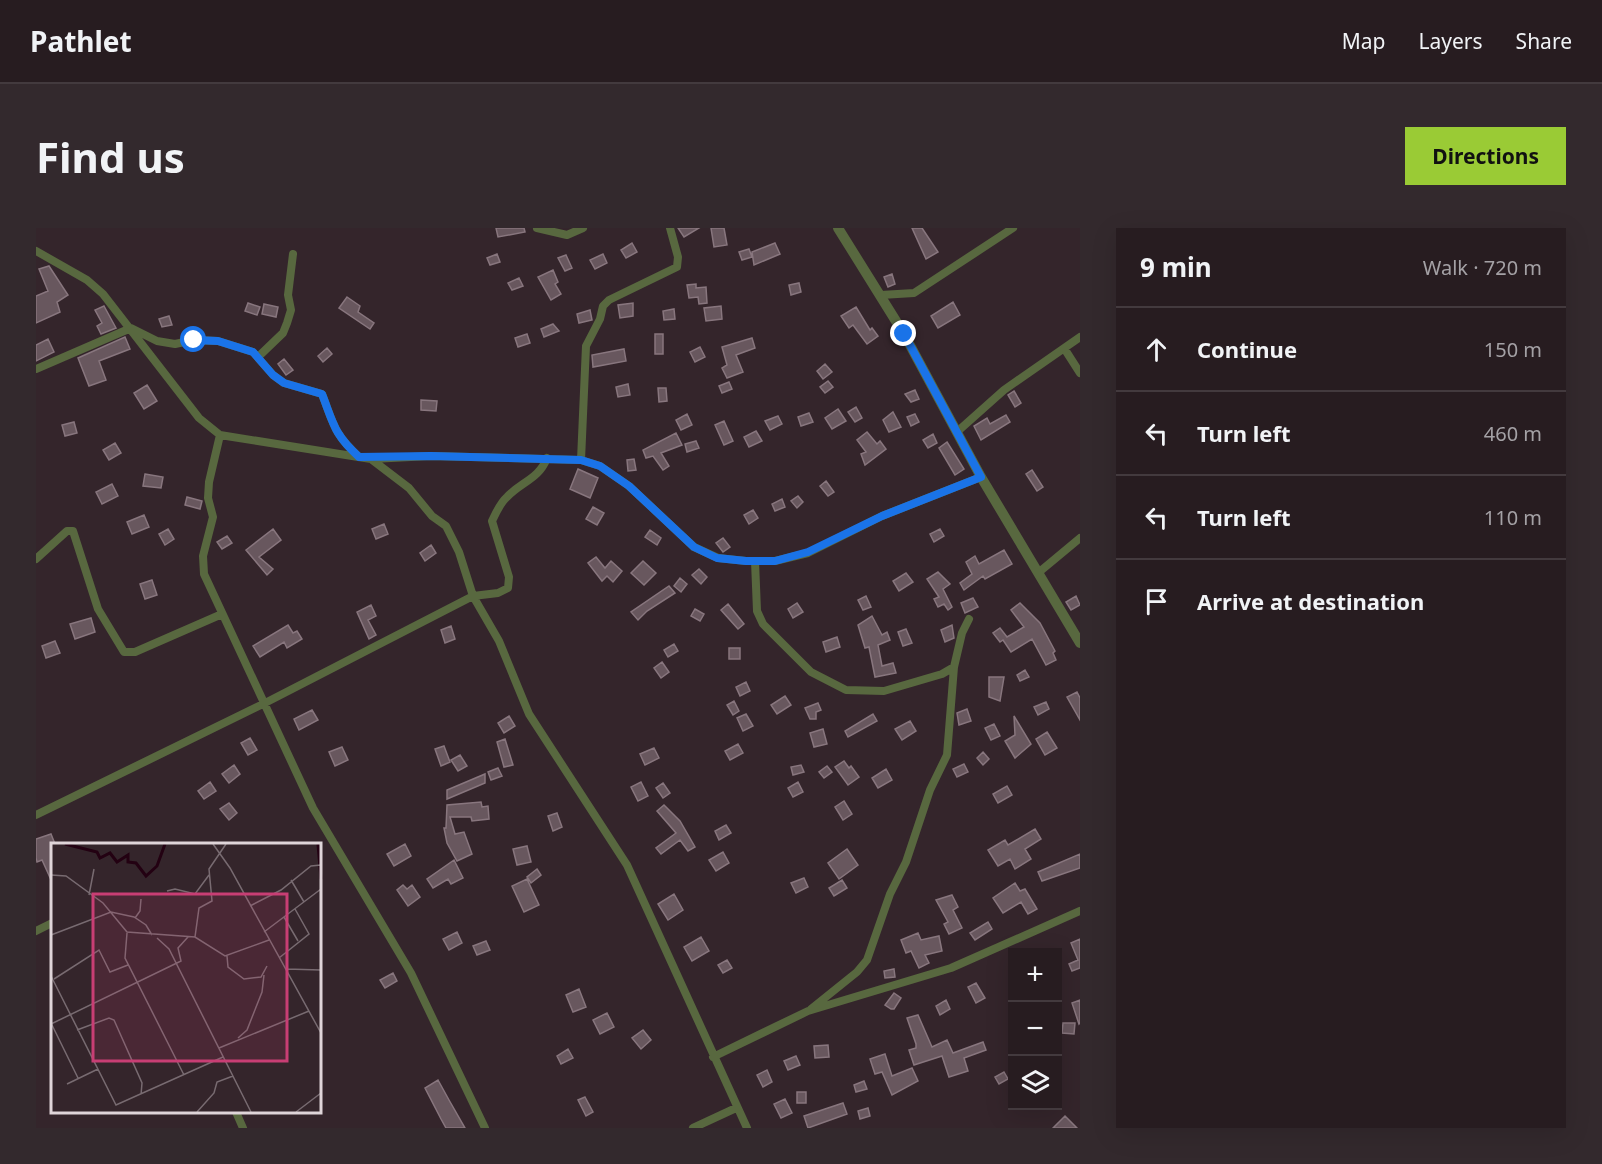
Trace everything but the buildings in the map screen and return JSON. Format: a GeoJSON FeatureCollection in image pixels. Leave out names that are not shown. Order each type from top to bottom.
{"type":"FeatureCollection","features":[{"type":"Feature","properties":{"kind":"street"},"geometry":{"type":"LineString","coordinates":[[537,228],[567,235],[583,228]]}},
{"type":"Feature","properties":{"kind":"street"},"geometry":{"type":"LineString","coordinates":[[581,460],[586,346],[600,319],[603,306],[609,300],[677,267],[678,257],[670,228]]}},
{"type":"Feature","properties":{"kind":"street"},"geometry":{"type":"LineString","coordinates":[[838,228],[881,295],[958,431],[981,477],[1038,573],[1077,631],[1080,643]]}},
{"type":"Feature","properties":{"kind":"street"},"geometry":{"type":"LineString","coordinates":[[881,295],[914,293],[1013,228]]}},
{"type":"Feature","properties":{"kind":"street"},"geometry":{"type":"LineString","coordinates":[[36,251],[87,280],[131,328],[199,418],[220,435],[371,459],[431,456],[581,460],[600,466],[629,486],[694,547],[717,558],[775,561],[808,552],[882,516],[981,477]]}},
{"type":"Feature","properties":{"kind":"street"},"geometry":{"type":"LineString","coordinates":[[258,357],[283,333],[287,323],[291,310],[288,295],[293,254]]}},
{"type":"Feature","properties":{"kind":"street"},"geometry":{"type":"LineString","coordinates":[[36,369],[131,328],[158,341],[175,344],[194,340],[218,341],[253,352],[273,375],[284,383],[322,394],[331,422],[341,440],[359,457]]}},
{"type":"Feature","properties":{"kind":"street"},"geometry":{"type":"LineString","coordinates":[[958,431],[1004,390],[1080,337]]}},
{"type":"Feature","properties":{"kind":"street"},"geometry":{"type":"LineString","coordinates":[[1064,348],[1080,373]]}},
{"type":"Feature","properties":{"kind":"street"},"geometry":{"type":"LineString","coordinates":[[220,435],[209,482],[208,498],[213,517],[203,556],[204,574],[313,808],[411,973],[485,1128]]}},
{"type":"Feature","properties":{"kind":"street"},"geometry":{"type":"LineString","coordinates":[[36,815],[265,703],[473,596],[498,593],[508,588],[509,577],[492,521],[506,498],[543,468],[547,458]]}},
{"type":"Feature","properties":{"kind":"street"},"geometry":{"type":"LineString","coordinates":[[371,459],[409,488],[432,516],[446,526],[459,552],[473,596],[499,641],[529,714],[627,864],[712,1057],[747,1128]]}},
{"type":"Feature","properties":{"kind":"street"},"geometry":{"type":"LineString","coordinates":[[36,559],[67,531],[72,531],[98,609],[116,644],[124,652],[135,652],[222,614]]}},
{"type":"Feature","properties":{"kind":"street"},"geometry":{"type":"LineString","coordinates":[[1038,573],[1080,538]]}},
{"type":"Feature","properties":{"kind":"street"},"geometry":{"type":"LineString","coordinates":[[755,561],[757,611],[763,624],[811,672],[846,690],[884,691],[942,674],[954,667]]}},
{"type":"Feature","properties":{"kind":"street"},"geometry":{"type":"LineString","coordinates":[[808,1011],[857,972],[867,960],[890,894],[906,862],[930,790],[947,755],[954,667],[962,633],[969,619]]}},
{"type":"Feature","properties":{"kind":"street"},"geometry":{"type":"LineString","coordinates":[[712,1057],[808,1011],[951,968],[1080,911]]}},
{"type":"Feature","properties":{"kind":"street"},"geometry":{"type":"LineString","coordinates":[[36,931],[51,924]]}},
{"type":"Feature","properties":{"kind":"street"},"geometry":{"type":"LineString","coordinates":[[693,1128],[736,1108]]}},
{"type":"Feature","properties":{"kind":"street"},"geometry":{"type":"LineString","coordinates":[[236,1113],[243,1128]]}},
{"type":"Feature","properties":{"kind":"route"},"geometry":{"type":"LineString","coordinates":[[194,340],[218,341],[253,352],[263,365],[284,383],[322,394],[331,422],[341,440],[359,457],[371,459],[431,456],[581,460],[600,466],[629,486],[694,547],[717,558],[775,561],[808,552],[882,516],[927,501],[981,477],[904,334]]}}]}
